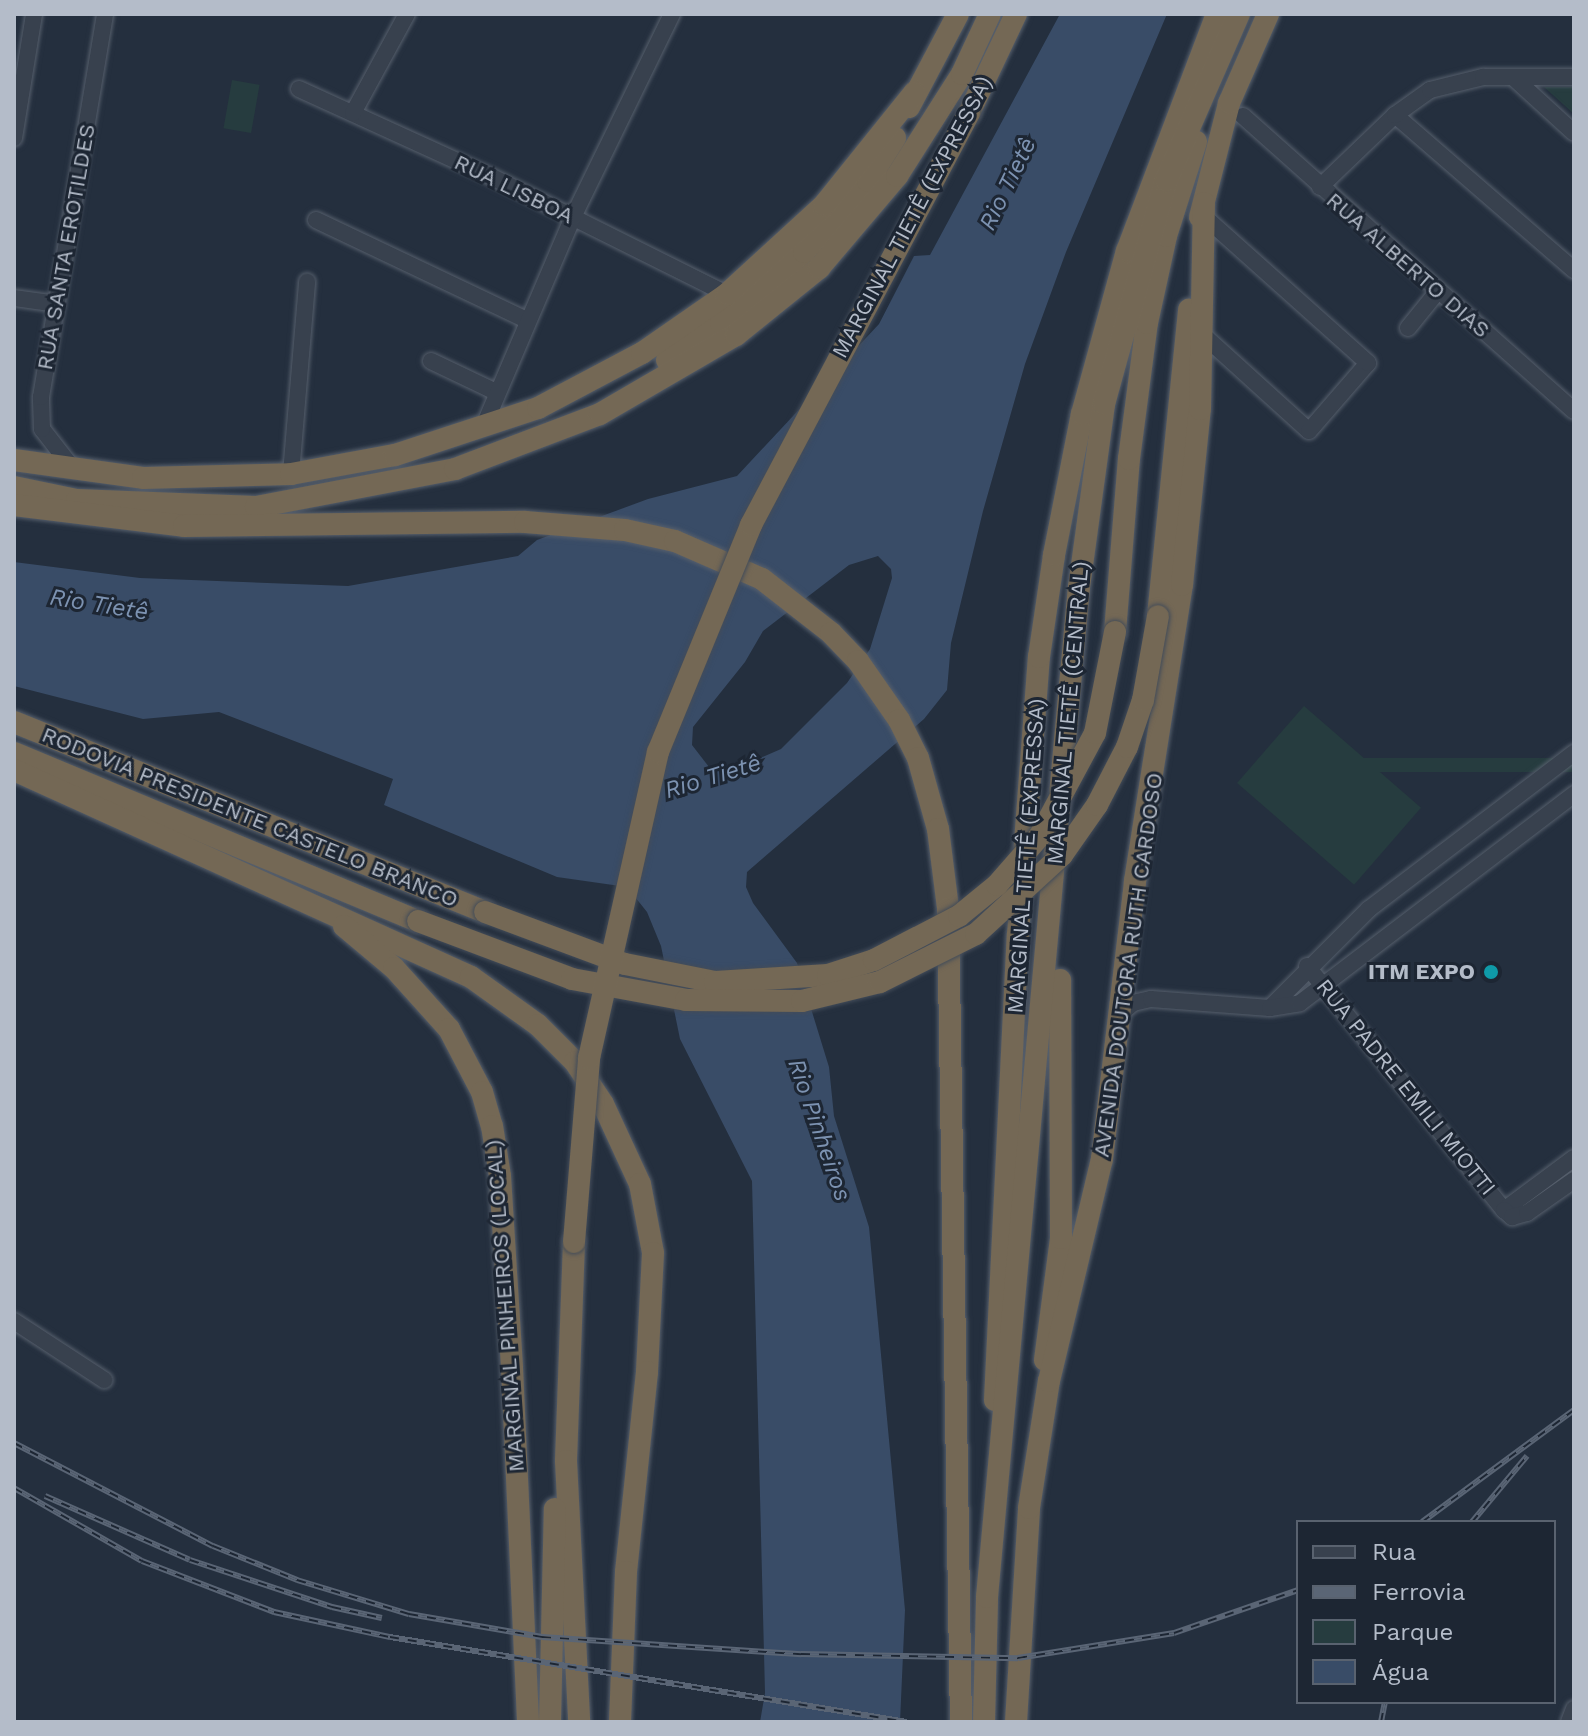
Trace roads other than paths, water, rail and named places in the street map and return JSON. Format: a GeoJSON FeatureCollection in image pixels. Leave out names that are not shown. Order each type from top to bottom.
{"type":"FeatureCollection","features":[{"type":"Feature","properties":{"kind":"highway"},"geometry":{"type":"LineString","coordinates":[[546,434],[721,323],[804,252],[868,181],[899,130],[914,93],[958,14]]}},
{"type":"Feature","properties":{"kind":"highway"},"geometry":{"type":"LineString","coordinates":[[14,487],[77,500],[256,507],[455,469],[600,414],[725,342],[775,308],[819,268],[897,176],[962,74],[990,14]]}},
{"type":"Feature","properties":{"kind":"highway","name":"MARGINAL TIETÊ (EXPRESSA)"},"geometry":{"type":"LineString","coordinates":[[566,1461],[574,1242],[589,1058],[624,884],[658,752],[751,525],[969,113],[1016,14]]}},
{"type":"Feature","properties":{"kind":"highway","name":"MARGINAL TIETÊ (EXPRESSA)"},"geometry":{"type":"LineString","coordinates":[[984,1722],[987,1597],[1003,1436],[993,1389],[1018,935],[1047,596],[1073,456],[1106,318],[1147,187],[1217,14]]}},
{"type":"Feature","properties":{"kind":"highway","name":"MARGINAL TIETÊ (CENTRAL)"},"geometry":{"type":"LineString","coordinates":[[1003,1436],[1092,483],[1116,348],[1166,181],[1239,14]]}},
{"type":"Feature","properties":{"kind":"highway"},"geometry":{"type":"LineString","coordinates":[[14,753],[418,921],[572,979],[686,1000],[802,1001],[880,982],[976,934],[1062,855],[1097,805],[1127,747],[1143,700],[1158,616],[1205,210],[1229,103],[1268,14]]}},
{"type":"Feature","properties":{"kind":"highway","name":"RODOVIA PRESIDENTE CASTELO BRANCO"},"geometry":{"type":"LineString","coordinates":[[14,722],[485,912],[625,964],[715,982],[828,975],[874,960],[959,916],[997,885],[1039,837],[1095,733],[1115,632],[1129,459],[1147,323],[1166,236],[1204,118],[1206,87]]}},
{"type":"Feature","properties":{"kind":"highway"},"geometry":{"type":"LineString","coordinates":[[14,460],[143,478],[291,474],[395,455],[538,408],[631,359],[727,294],[824,205],[914,93]]}},
{"type":"Feature","properties":{"kind":"highway","name":"AVENIDA DOUTORA RUTH CARDOSO"},"geometry":{"type":"LineString","coordinates":[[1016,1722],[1029,1508],[1049,1381],[1102,1159],[1125,972],[1177,627],[1200,380],[1205,210]]}},
{"type":"Feature","properties":{"kind":"highway"},"geometry":{"type":"LineString","coordinates":[[14,505],[184,526],[574,524],[675,541],[762,579],[831,633],[892,709],[918,758],[938,829],[948,908],[961,1722]]}},
{"type":"Feature","properties":{"kind":"highway"},"geometry":{"type":"LineString","coordinates":[[1049,1381],[1043,1350],[1061,1238],[1061,882],[1080,718],[1070,698]]}},
{"type":"Feature","properties":{"kind":"highway"},"geometry":{"type":"LineString","coordinates":[[14,770],[471,977],[538,1025],[575,1062],[603,1104],[636,1173],[650,1230],[652,1293],[626,1572],[620,1722]]}},
{"type":"Feature","properties":{"kind":"highway","name":"MARGINAL PINHEIROS (LOCAL)"},"geometry":{"type":"LineString","coordinates":[[321,907],[394,968],[435,1011],[466,1058],[492,1126],[511,1353],[528,1722]]}},
{"type":"Feature","properties":{"kind":"highway"},"geometry":{"type":"LineString","coordinates":[[550,1722],[556,1497],[566,1461]]}},
{"type":"Feature","properties":{"kind":"highway"},"geometry":{"type":"LineString","coordinates":[[566,1461],[579,1722]]}},
{"type":"Feature","properties":{"kind":"street"},"geometry":{"type":"LineString","coordinates":[[14,138],[34,14]]}},
{"type":"Feature","properties":{"kind":"street","name":"RUA SANTA EROTILDES"},"geometry":{"type":"LineString","coordinates":[[74,470],[50,444],[40,415],[105,14]]}},
{"type":"Feature","properties":{"kind":"street"},"geometry":{"type":"LineString","coordinates":[[353,113],[407,14]]}},
{"type":"Feature","properties":{"kind":"street"},"geometry":{"type":"LineString","coordinates":[[483,428],[573,217],[672,14]]}},
{"type":"Feature","properties":{"kind":"street"},"geometry":{"type":"LineString","coordinates":[[1320,187],[1395,115],[1444,84],[1574,77]]}},
{"type":"Feature","properties":{"kind":"street"},"geometry":{"type":"LineString","coordinates":[[1514,78],[1574,133]]}},
{"type":"Feature","properties":{"kind":"street","name":"RUA LISBOA"},"geometry":{"type":"LineString","coordinates":[[299,89],[573,217],[727,294]]}},
{"type":"Feature","properties":{"kind":"street"},"geometry":{"type":"LineString","coordinates":[[1395,115],[1574,270]]}},
{"type":"Feature","properties":{"kind":"street","name":"RUA ALBERTO DIAS"},"geometry":{"type":"LineString","coordinates":[[1243,116],[1438,291],[1572,405]]}},
{"type":"Feature","properties":{"kind":"street"},"geometry":{"type":"LineString","coordinates":[[1202,334],[1231,363],[1312,431],[1368,362],[1241,252],[1205,210]]}},
{"type":"Feature","properties":{"kind":"street"},"geometry":{"type":"LineString","coordinates":[[316,220],[527,320]]}},
{"type":"Feature","properties":{"kind":"street"},"geometry":{"type":"LineString","coordinates":[[1205,259],[1220,249],[1241,252]]}},
{"type":"Feature","properties":{"kind":"street"},"geometry":{"type":"LineString","coordinates":[[291,474],[307,282]]}},
{"type":"Feature","properties":{"kind":"street"},"geometry":{"type":"LineString","coordinates":[[1408,328],[1438,291]]}},
{"type":"Feature","properties":{"kind":"street"},"geometry":{"type":"LineString","coordinates":[[14,298],[57,304]]}},
{"type":"Feature","properties":{"kind":"street"},"geometry":{"type":"LineString","coordinates":[[431,361],[496,392]]}},
{"type":"Feature","properties":{"kind":"street"},"geometry":{"type":"LineString","coordinates":[[1200,380],[1216,366],[1231,363]]}},
{"type":"Feature","properties":{"kind":"street"},"geometry":{"type":"LineString","coordinates":[[1270,1008],[1334,938],[1574,753]]}},
{"type":"Feature","properties":{"kind":"street"},"geometry":{"type":"LineString","coordinates":[[1120,1014],[1141,1000],[1168,999],[1270,1008],[1300,1003],[1327,986],[1574,794]]}},
{"type":"Feature","properties":{"kind":"street"},"geometry":{"type":"LineString","coordinates":[[1334,938],[1343,956],[1358,959]]}},
{"type":"Feature","properties":{"kind":"street","name":"RUA PADRE EMILI MIOTTI"},"geometry":{"type":"LineString","coordinates":[[1307,966],[1327,986],[1504,1210]]}},
{"type":"Feature","properties":{"kind":"street"},"geometry":{"type":"LineString","coordinates":[[1125,972],[1136,987],[1168,999]]}},
{"type":"Feature","properties":{"kind":"street"},"geometry":{"type":"LineString","coordinates":[[1574,1158],[1504,1210],[1515,1217],[1527,1213],[1574,1180]]}},
{"type":"Feature","properties":{"kind":"street"},"geometry":{"type":"LineString","coordinates":[[14,1321],[104,1380]]}},
{"type":"Feature","properties":{"kind":"street"},"geometry":{"type":"LineString","coordinates":[[1569,1722],[1574,1709]]}},
{"type":"Feature","properties":{"kind":"water"},"geometry":{"type":"Polygon","coordinates":[[[1060,14],[1167,14],[1066,252],[1025,364],[983,511],[951,643],[947,690],[924,719],[747,872],[746,887],[753,903],[797,963],[829,1067],[834,1116],[869,1227],[905,1610],[900,1722],[760,1722],[765,1693],[752,1181],[680,1039],[661,946],[647,912],[627,887],[557,877],[384,805],[393,779],[219,712],[143,719],[14,686],[14,562],[140,578],[348,586],[518,556],[537,540],[648,499],[737,476],[879,324],[914,256],[930,255],[1060,14]],[[878,556],[849,565],[763,631],[745,662],[693,727],[692,745],[709,767],[746,764],[781,749],[847,683],[870,649],[892,578],[891,569],[878,556]]]}},
{"type":"Feature","properties":{"kind":"railway"},"geometry":{"type":"LineString","coordinates":[[1425,1520],[1574,1410]]}},
{"type":"Feature","properties":{"kind":"railway"},"geometry":{"type":"LineString","coordinates":[[14,1443],[213,1546],[297,1580],[409,1614],[542,1637],[801,1654],[1018,1658],[1174,1633],[1296,1591]]}},
{"type":"Feature","properties":{"kind":"railway"},"geometry":{"type":"LineString","coordinates":[[1474,1520],[1527,1456]]}},
{"type":"Feature","properties":{"kind":"railway"},"geometry":{"type":"LineString","coordinates":[[14,1488],[142,1561],[274,1612],[390,1637],[907,1722]]}},
{"type":"Feature","properties":{"kind":"railway"},"geometry":{"type":"LineString","coordinates":[[45,1496],[190,1560],[332,1607],[382,1618]]}},
{"type":"Feature","properties":{"kind":"railway"},"geometry":{"type":"LineString","coordinates":[[1381,1722],[1385,1704]]}},
{"type":"Feature","properties":{"kind":"place","name":"ITM EXPO"},"geometry":{"type":"Point","coordinates":[1491,972]}},
{"type":"Feature","properties":{"kind":"water label","name":"Rio Tietê"},"geometry":{"type":"Point","coordinates":[1008,184]}},
{"type":"Feature","properties":{"kind":"water label","name":"Rio Tietê"},"geometry":{"type":"Point","coordinates":[99,605]}},
{"type":"Feature","properties":{"kind":"water label","name":"Rio Tietê"},"geometry":{"type":"Point","coordinates":[713,777]}},
{"type":"Feature","properties":{"kind":"water label","name":"Rio Pinheiros"},"geometry":{"type":"Point","coordinates":[819,1130]}}]}
